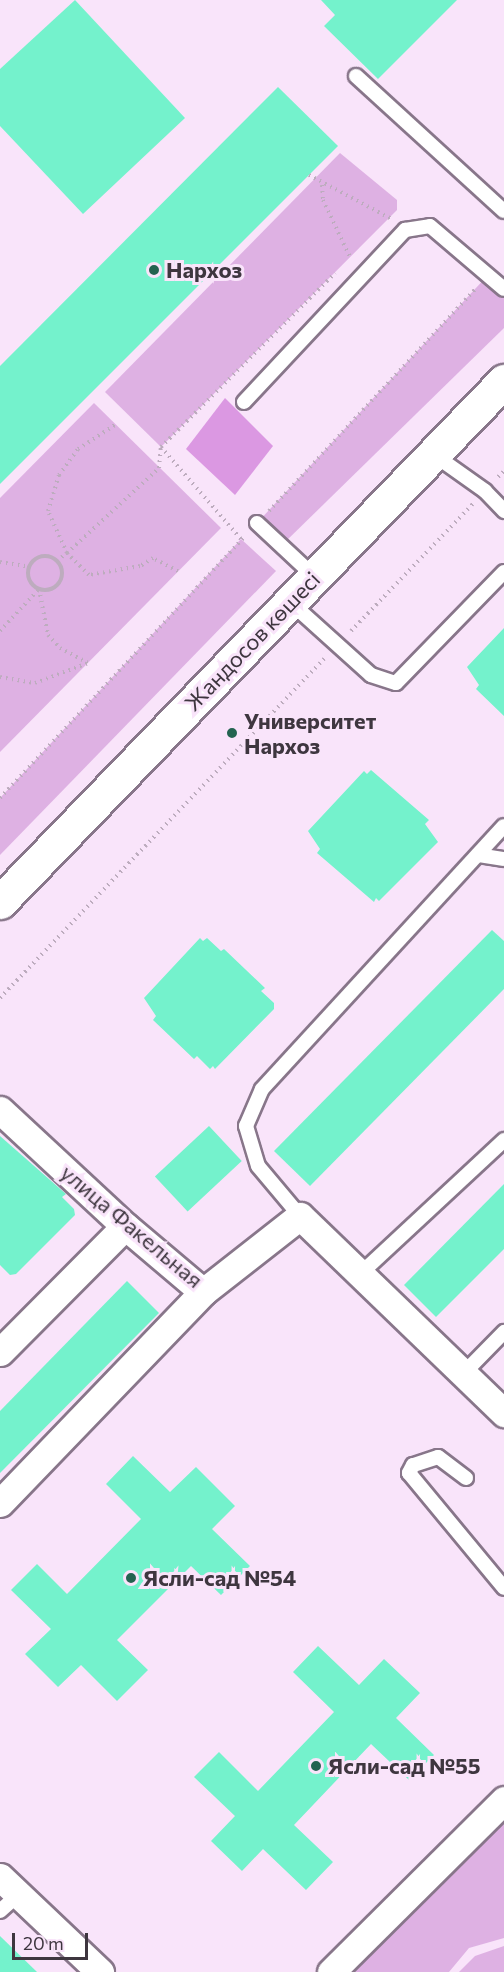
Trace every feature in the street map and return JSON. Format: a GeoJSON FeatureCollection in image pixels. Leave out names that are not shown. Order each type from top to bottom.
{"type":"FeatureCollection","features":[{"type":"Feature","properties":{"kind":"main road","name":"Жандосов көшесі"},"geometry":{"type":"LineString","coordinates":[[0,902],[504,381]]}},
{"type":"Feature","properties":{"kind":"street","name":"улица Факельная"},"geometry":{"type":"LineString","coordinates":[[0,1110],[125,1226],[203,1292],[300,1216]]}},
{"type":"Feature","properties":{"kind":"street"},"geometry":{"type":"LineString","coordinates":[[300,1216],[504,1413]]}},
{"type":"Feature","properties":{"kind":"street"},"geometry":{"type":"LineString","coordinates":[[0,1352],[125,1226]]}},
{"type":"Feature","properties":{"kind":"street"},"geometry":{"type":"LineString","coordinates":[[0,1503],[203,1292]]}},
{"type":"Feature","properties":{"kind":"street"},"geometry":{"type":"LineString","coordinates":[[331,1972],[504,1800]]}},
{"type":"Feature","properties":{"kind":"street"},"geometry":{"type":"LineString","coordinates":[[6,1894],[100,1972]]}},
{"type":"Feature","properties":{"kind":"lane"},"geometry":{"type":"LineString","coordinates":[[356,76],[504,211]]}},
{"type":"Feature","properties":{"kind":"lane"},"geometry":{"type":"LineString","coordinates":[[244,402],[405,230],[430,226],[504,289]]}},
{"type":"Feature","properties":{"kind":"lane"},"geometry":{"type":"LineString","coordinates":[[433,454],[485,491],[504,511]]}},
{"type":"Feature","properties":{"kind":"lane"},"geometry":{"type":"LineString","coordinates":[[257,523],[315,577]]}},
{"type":"Feature","properties":{"kind":"lane"},"geometry":{"type":"LineString","coordinates":[[290,602],[372,675],[396,683],[504,572]]}},
{"type":"Feature","properties":{"kind":"lane"},"geometry":{"type":"LineString","coordinates":[[300,1216],[258,1166],[246,1126],[262,1089],[504,826]]}},
{"type":"Feature","properties":{"kind":"lane"},"geometry":{"type":"LineString","coordinates":[[478,855],[504,859]]}},
{"type":"Feature","properties":{"kind":"lane"},"geometry":{"type":"LineString","coordinates":[[360,1274],[504,1140]]}},
{"type":"Feature","properties":{"kind":"lane"},"geometry":{"type":"LineString","coordinates":[[463,1374],[504,1332]]}},
{"type":"Feature","properties":{"kind":"lane"},"geometry":{"type":"LineString","coordinates":[[466,1478],[438,1457],[413,1465],[409,1473],[504,1588]]}},
{"type":"Feature","properties":{"kind":"path"},"geometry":{"type":"LineString","coordinates":[[309,175],[322,185]]}},
{"type":"Feature","properties":{"kind":"path"},"geometry":{"type":"LineString","coordinates":[[322,185],[330,183],[390,218]]}},
{"type":"Feature","properties":{"kind":"path"},"geometry":{"type":"LineString","coordinates":[[0,562],[30,567],[42,557],[57,561],[67,554],[159,468],[161,447],[352,256],[322,200],[322,185]]}},
{"type":"Feature","properties":{"kind":"path"},"geometry":{"type":"LineString","coordinates":[[116,425],[78,449],[58,475],[48,511],[67,554],[89,575],[140,566],[153,558],[178,571]]}},
{"type":"Feature","properties":{"kind":"path"},"geometry":{"type":"LineString","coordinates":[[161,447],[242,539]]}},
{"type":"Feature","properties":{"kind":"path"},"geometry":{"type":"LineString","coordinates":[[0,998],[504,471]]}},
{"type":"Feature","properties":{"kind":"path"},"geometry":{"type":"LineString","coordinates":[[0,631],[39,589],[51,589],[59,582],[62,572],[57,561]]}},
{"type":"Feature","properties":{"kind":"path"},"geometry":{"type":"LineString","coordinates":[[0,677],[35,683],[88,663],[60,648],[48,635],[39,589],[31,582],[30,567]]}},
{"type":"Feature","properties":{"kind":"shaded area"},"geometry":{"type":"Polygon","coordinates":[[[340,153],[397,200],[397,210],[161,447],[105,392],[340,153]]]}},
{"type":"Feature","properties":{"kind":"shaded area"},"geometry":{"type":"Polygon","coordinates":[[[489,274],[504,289],[504,328],[282,545],[257,523],[489,274]]]}},
{"type":"Feature","properties":{"kind":"shaded area"},"geometry":{"type":"Polygon","coordinates":[[[225,398],[273,446],[235,495],[186,449],[225,398]]]}},
{"type":"Feature","properties":{"kind":"shaded area"},"geometry":{"type":"Polygon","coordinates":[[[94,403],[221,528],[0,752],[0,498],[94,403]]]}},
{"type":"Feature","properties":{"kind":"shaded area"},"geometry":{"type":"Polygon","coordinates":[[[241,539],[276,571],[0,855],[0,798],[241,539]]]}},
{"type":"Feature","properties":{"kind":"shaded area"},"geometry":{"type":"Polygon","coordinates":[[[504,1823],[504,1938],[469,1948],[449,1972],[351,1972],[504,1823]]]}},
{"type":"Feature","properties":{"kind":"shaded area"},"geometry":{"type":"Polygon","coordinates":[[[504,1946],[504,1972],[459,1972],[475,1956],[504,1946]]]}},
{"type":"Feature","properties":{"kind":"building"},"geometry":{"type":"Polygon","coordinates":[[[75,0],[185,118],[83,214],[0,126],[0,69],[75,0]]]}},
{"type":"Feature","properties":{"kind":"building"},"geometry":{"type":"Polygon","coordinates":[[[321,0],[457,0],[378,79],[324,26],[335,15],[321,0]]]}},
{"type":"Feature","properties":{"kind":"building","name":"Нархоз"},"geometry":{"type":"Polygon","coordinates":[[[278,87],[338,146],[0,484],[0,366],[278,87]]]}},
{"type":"Feature","properties":{"kind":"building"},"geometry":{"type":"Polygon","coordinates":[[[504,628],[504,716],[476,689],[479,685],[467,667],[504,628]]]}},
{"type":"Feature","properties":{"kind":"building"},"geometry":{"type":"Polygon","coordinates":[[[371,770],[429,820],[425,824],[438,842],[379,901],[376,898],[374,902],[317,853],[320,849],[308,831],[364,771],[367,774],[371,770]]]}},
{"type":"Feature","properties":{"kind":"building"},"geometry":{"type":"Polygon","coordinates":[[[492,930],[504,941],[504,989],[310,1186],[274,1151],[492,930]]]}},
{"type":"Feature","properties":{"kind":"building"},"geometry":{"type":"Polygon","coordinates":[[[200,938],[203,941],[207,938],[221,951],[224,949],[265,988],[261,991],[274,1003],[274,1009],[215,1069],[213,1066],[210,1069],[197,1056],[194,1059],[153,1020],[156,1016],[144,998],[200,938]]]}},
{"type":"Feature","properties":{"kind":"building"},"geometry":{"type":"Polygon","coordinates":[[[209,1126],[242,1161],[188,1212],[155,1176],[209,1126]]]}},
{"type":"Feature","properties":{"kind":"building"},"geometry":{"type":"Polygon","coordinates":[[[0,1136],[66,1194],[62,1197],[74,1209],[75,1215],[16,1274],[10,1275],[0,1265],[0,1136]]]}},
{"type":"Feature","properties":{"kind":"building"},"geometry":{"type":"Polygon","coordinates":[[[504,1184],[504,1249],[436,1317],[404,1285],[504,1184]]]}},
{"type":"Feature","properties":{"kind":"building"},"geometry":{"type":"Polygon","coordinates":[[[127,1281],[159,1313],[0,1473],[0,1411],[127,1281]]]}},
{"type":"Feature","properties":{"kind":"building","name":"Ясли-сад №54"},"geometry":{"type":"Polygon","coordinates":[[[133,1456],[170,1492],[196,1467],[235,1506],[212,1529],[250,1566],[221,1595],[191,1566],[117,1640],[148,1670],[117,1701],[81,1665],[58,1687],[25,1654],[51,1629],[11,1590],[37,1564],[67,1594],[141,1519],[106,1484],[133,1456]]]}},
{"type":"Feature","properties":{"kind":"building","name":"Ясли-сад №55"},"geometry":{"type":"Polygon","coordinates":[[[318,1646],[359,1685],[384,1659],[420,1693],[396,1718],[434,1755],[409,1780],[371,1744],[294,1825],[333,1862],[306,1890],[263,1849],[242,1871],[211,1841],[235,1816],[194,1777],[219,1752],[258,1791],[334,1712],[293,1672],[318,1646]]]}},
{"type":"Feature","properties":{"kind":"building"},"geometry":{"type":"Polygon","coordinates":[[[0,1936],[37,1972],[0,1972],[0,1936]]]}},
{"type":"Feature","properties":{"kind":"place","name":"Нархоз"},"geometry":{"type":"Point","coordinates":[154,270]}},
{"type":"Feature","properties":{"kind":"place","name":"Университет Нархоз"},"geometry":{"type":"Point","coordinates":[232,733]}},
{"type":"Feature","properties":{"kind":"place","name":"Ясли-сад №54"},"geometry":{"type":"Point","coordinates":[131,1578]}},
{"type":"Feature","properties":{"kind":"place","name":"Ясли-сад №55"},"geometry":{"type":"Point","coordinates":[316,1766]}}]}
